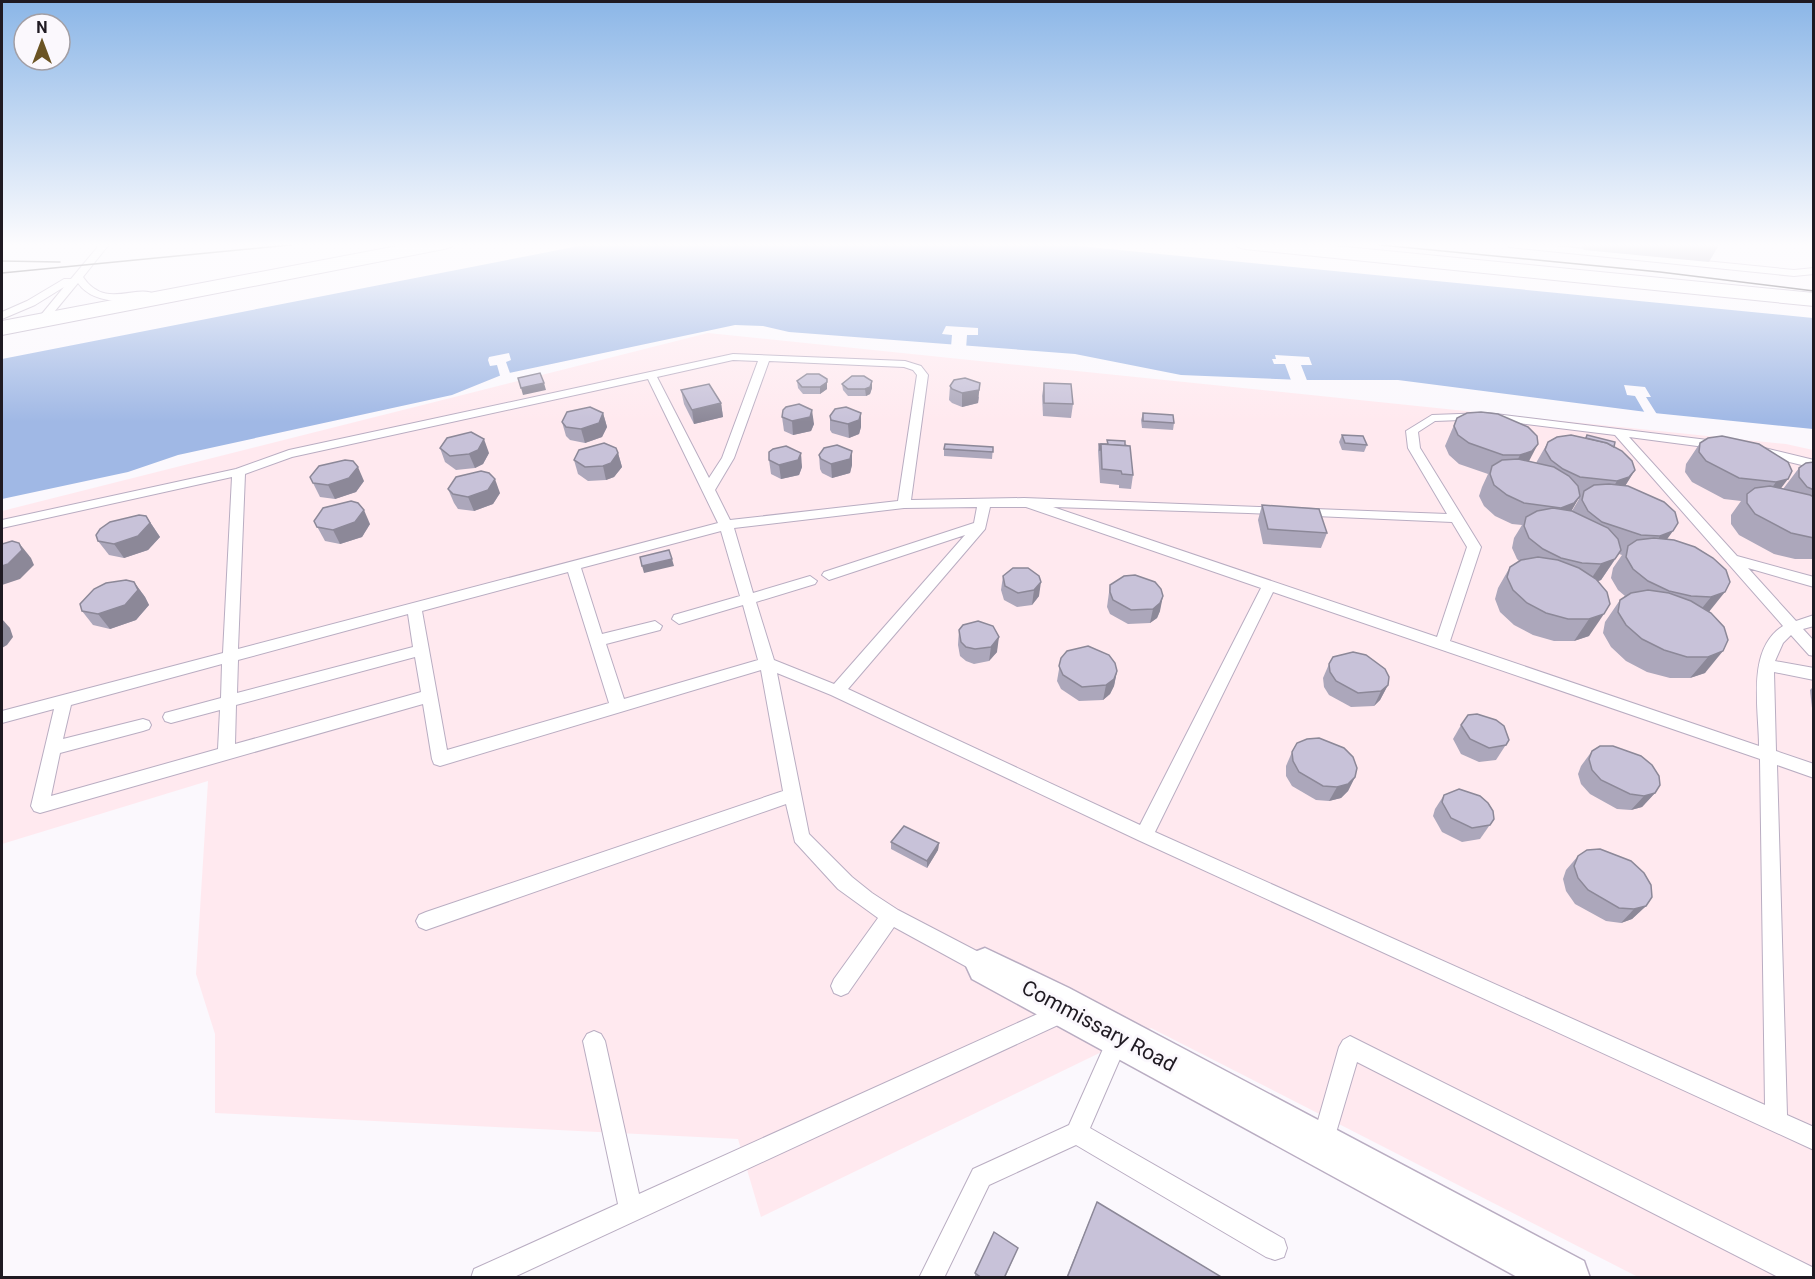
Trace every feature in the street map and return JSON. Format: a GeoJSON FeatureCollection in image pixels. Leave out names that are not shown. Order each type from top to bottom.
{"type":"FeatureCollection","features":[{"type":"Feature","properties":{"kind":"street"},"geometry":{"type":"LineString","coordinates":[[2,328],[133,303]]}},
{"type":"Feature","properties":{"kind":"street","name":"Commissary Road"},"geometry":{"type":"LineString","coordinates":[[985,966],[1119,1035],[1568,1278]]}},
{"type":"Feature","properties":{"kind":"lane"},"geometry":{"type":"LineString","coordinates":[[2,316],[30,303]]}},
{"type":"Feature","properties":{"kind":"lane"},"geometry":{"type":"LineString","coordinates":[[40,321],[54,303]]}},
{"type":"Feature","properties":{"kind":"lane"},"geometry":{"type":"LineString","coordinates":[[2,524],[239,472],[289,454],[733,357],[905,364],[917,368],[923,375],[904,504]]}},
{"type":"Feature","properties":{"kind":"lane"},"geometry":{"type":"LineString","coordinates":[[708,490],[728,458],[765,357]]}},
{"type":"Feature","properties":{"kind":"lane","name":"Commissary Road"},"geometry":{"type":"LineString","coordinates":[[651,375],[726,525],[767,663],[801,837],[845,883],[891,916],[985,966]]}},
{"type":"Feature","properties":{"kind":"lane"},"geometry":{"type":"LineString","coordinates":[[1442,644],[1474,547],[1414,448],[1412,431],[1432,418],[1487,416],[1617,431],[1740,447],[1814,464]]}},
{"type":"Feature","properties":{"kind":"lane"},"geometry":{"type":"LineString","coordinates":[[1617,431],[1814,651]]}},
{"type":"Feature","properties":{"kind":"lane"},"geometry":{"type":"LineString","coordinates":[[226,754],[239,472]]}},
{"type":"Feature","properties":{"kind":"lane"},"geometry":{"type":"LineString","coordinates":[[837,691],[980,526],[984,502]]}},
{"type":"Feature","properties":{"kind":"lane"},"geometry":{"type":"LineString","coordinates":[[2,717],[726,525],[904,504],[984,502],[1203,506],[1455,518]]}},
{"type":"Feature","properties":{"kind":"lane"},"geometry":{"type":"LineString","coordinates":[[1024,502],[1814,771]]}},
{"type":"Feature","properties":{"kind":"lane"},"geometry":{"type":"LineString","coordinates":[[829,574],[980,526]]}},
{"type":"Feature","properties":{"kind":"lane"},"geometry":{"type":"LineString","coordinates":[[1731,559],[1814,582]]}},
{"type":"Feature","properties":{"kind":"lane"},"geometry":{"type":"LineString","coordinates":[[573,566],[618,706]]}},
{"type":"Feature","properties":{"kind":"lane"},"geometry":{"type":"LineString","coordinates":[[680,619],[748,601],[810,581]]}},
{"type":"Feature","properties":{"kind":"lane"},"geometry":{"type":"LineString","coordinates":[[1144,835],[1269,586]]}},
{"type":"Feature","properties":{"kind":"lane"},"geometry":{"type":"LineString","coordinates":[[414,608],[440,759],[767,663],[837,691],[1144,835],[1814,1139]]}},
{"type":"Feature","properties":{"kind":"lane"},"geometry":{"type":"LineString","coordinates":[[1776,1122],[1766,665],[1775,638],[1792,627],[1814,620]]}},
{"type":"Feature","properties":{"kind":"lane"},"geometry":{"type":"LineString","coordinates":[[597,641],[655,626]]}},
{"type":"Feature","properties":{"kind":"lane"},"geometry":{"type":"LineString","coordinates":[[171,717],[421,650]]}},
{"type":"Feature","properties":{"kind":"lane"},"geometry":{"type":"LineString","coordinates":[[1766,665],[1814,674]]}},
{"type":"Feature","properties":{"kind":"lane"},"geometry":{"type":"LineString","coordinates":[[64,700],[40,806],[429,696]]}},
{"type":"Feature","properties":{"kind":"lane"},"geometry":{"type":"LineString","coordinates":[[53,748],[143,725]]}},
{"type":"Feature","properties":{"kind":"lane"},"geometry":{"type":"LineString","coordinates":[[426,921],[792,795]]}},
{"type":"Feature","properties":{"kind":"lane"},"geometry":{"type":"LineString","coordinates":[[841,986],[891,916]]}},
{"type":"Feature","properties":{"kind":"lane"},"geometry":{"type":"LineString","coordinates":[[483,1278],[1070,1010]]}},
{"type":"Feature","properties":{"kind":"lane"},"geometry":{"type":"LineString","coordinates":[[931,1278],[981,1177],[1077,1133],[1119,1035]]}},
{"type":"Feature","properties":{"kind":"lane"},"geometry":{"type":"LineString","coordinates":[[594,1041],[631,1209]]}},
{"type":"Feature","properties":{"kind":"lane"},"geometry":{"type":"LineString","coordinates":[[1322,1145],[1350,1047],[1808,1278]]}},
{"type":"Feature","properties":{"kind":"lane"},"geometry":{"type":"LineString","coordinates":[[1077,1133],[1275,1248]]}},
{"type":"Feature","properties":{"kind":"shaded area"},"geometry":{"type":"Polygon","coordinates":[[[708,333],[1786,444],[1813,450],[1813,1277],[1638,1277],[1151,1028],[761,1217],[738,1139],[215,1113],[215,1034],[196,974],[208,781],[2,844],[2,511],[708,333]]]}},
{"type":"Feature","properties":{"kind":"water"},"geometry":{"type":"Polygon","coordinates":[[[289,303],[1657,303],[1813,318],[1813,429],[1654,413],[1398,380],[1302,380],[1181,375],[1075,354],[789,332],[763,326],[735,325],[504,374],[452,395],[178,455],[128,472],[2,499],[2,359],[289,303]]]}},
{"type":"Feature","properties":{"kind":"pier"},"geometry":{"type":"Polygon","coordinates":[[[946,326],[978,328],[978,335],[967,335],[966,349],[951,347],[952,335],[942,334],[946,326]]]}},
{"type":"Feature","properties":{"kind":"pier"},"geometry":{"type":"Polygon","coordinates":[[[509,353],[511,360],[506,362],[511,376],[501,379],[497,365],[490,366],[488,360],[489,357],[509,353]]]}},
{"type":"Feature","properties":{"kind":"pier"},"geometry":{"type":"Polygon","coordinates":[[[1275,355],[1309,357],[1312,365],[1301,365],[1308,383],[1292,383],[1285,364],[1274,364],[1272,359],[1276,359],[1275,355]]]}},
{"type":"Feature","properties":{"kind":"pier"},"geometry":{"type":"Polygon","coordinates":[[[1624,385],[1645,387],[1651,397],[1646,397],[1658,416],[1646,415],[1635,396],[1627,395],[1624,385]]]}},
{"type":"Feature","properties":{"kind":"building"},"geometry":{"type":"Polygon","coordinates":[[[540,373],[544,383],[521,388],[518,378],[540,373]]]}},
{"type":"Feature","properties":{"kind":"building"},"geometry":{"type":"Polygon","coordinates":[[[807,374],[819,374],[827,379],[827,382],[820,387],[802,387],[797,381],[807,374]]]}},
{"type":"Feature","properties":{"kind":"building"},"geometry":{"type":"Polygon","coordinates":[[[852,376],[864,376],[872,381],[870,387],[848,389],[842,384],[852,376]]]}},
{"type":"Feature","properties":{"kind":"building"},"geometry":{"type":"Polygon","coordinates":[[[965,378],[980,383],[979,390],[962,393],[952,389],[950,386],[954,380],[965,378]]]}},
{"type":"Feature","properties":{"kind":"building"},"geometry":{"type":"Polygon","coordinates":[[[1044,383],[1071,384],[1073,404],[1044,403],[1044,383]]]}},
{"type":"Feature","properties":{"kind":"building"},"geometry":{"type":"Polygon","coordinates":[[[709,384],[721,403],[692,410],[681,390],[709,384]]]}},
{"type":"Feature","properties":{"kind":"building"},"geometry":{"type":"Polygon","coordinates":[[[799,404],[812,410],[810,417],[792,421],[782,417],[786,407],[799,404]]]}},
{"type":"Feature","properties":{"kind":"building"},"geometry":{"type":"Polygon","coordinates":[[[590,407],[603,413],[599,423],[581,429],[566,427],[562,422],[567,412],[590,407]]]}},
{"type":"Feature","properties":{"kind":"building"},"geometry":{"type":"Polygon","coordinates":[[[846,407],[861,413],[859,420],[848,424],[831,420],[830,416],[835,409],[846,407]]]}},
{"type":"Feature","properties":{"kind":"building"},"geometry":{"type":"Polygon","coordinates":[[[1143,413],[1173,415],[1174,423],[1143,421],[1143,413]]]}},
{"type":"Feature","properties":{"kind":"building"},"geometry":{"type":"Polygon","coordinates":[[[1467,413],[1498,414],[1528,427],[1537,436],[1538,444],[1532,451],[1520,455],[1503,455],[1469,443],[1458,435],[1454,426],[1457,418],[1467,413]]]}},
{"type":"Feature","properties":{"kind":"building"},"geometry":{"type":"Polygon","coordinates":[[[471,432],[484,439],[478,450],[469,454],[450,456],[440,448],[447,438],[471,432]]]}},
{"type":"Feature","properties":{"kind":"building"},"geometry":{"type":"Polygon","coordinates":[[[1342,435],[1363,436],[1367,445],[1345,443],[1342,435]]]}},
{"type":"Feature","properties":{"kind":"building"},"geometry":{"type":"Polygon","coordinates":[[[1571,435],[1607,443],[1622,451],[1632,461],[1635,470],[1629,477],[1617,481],[1580,477],[1563,469],[1551,460],[1545,450],[1548,442],[1557,437],[1571,435]]]}},
{"type":"Feature","properties":{"kind":"building"},"geometry":{"type":"Polygon","coordinates":[[[1587,435],[1615,442],[1614,447],[1586,438],[1587,435]]]}},
{"type":"Feature","properties":{"kind":"building"},"geometry":{"type":"Polygon","coordinates":[[[1722,436],[1759,444],[1788,462],[1792,471],[1788,479],[1776,482],[1739,478],[1706,461],[1699,452],[1700,443],[1708,438],[1722,436]]]}},
{"type":"Feature","properties":{"kind":"building"},"geometry":{"type":"Polygon","coordinates":[[[1107,440],[1125,441],[1125,445],[1128,446],[1101,444],[1108,444],[1107,440]]]}},
{"type":"Feature","properties":{"kind":"building"},"geometry":{"type":"Polygon","coordinates":[[[604,443],[616,448],[618,453],[611,463],[585,467],[574,460],[579,450],[604,443]]]}},
{"type":"Feature","properties":{"kind":"building"},"geometry":{"type":"Polygon","coordinates":[[[945,444],[993,447],[993,452],[944,449],[945,444]]]}},
{"type":"Feature","properties":{"kind":"building"},"geometry":{"type":"Polygon","coordinates":[[[1101,444],[1130,446],[1133,475],[1102,469],[1101,444]]]}},
{"type":"Feature","properties":{"kind":"building"},"geometry":{"type":"Polygon","coordinates":[[[837,445],[852,451],[850,459],[831,464],[821,459],[819,455],[824,448],[837,445]]]}},
{"type":"Feature","properties":{"kind":"building"},"geometry":{"type":"Polygon","coordinates":[[[786,446],[801,453],[798,460],[779,465],[769,460],[769,452],[786,446]]]}},
{"type":"Feature","properties":{"kind":"building"},"geometry":{"type":"Polygon","coordinates":[[[1518,459],[1554,467],[1569,476],[1578,486],[1580,496],[1574,503],[1561,508],[1524,503],[1507,495],[1494,485],[1490,474],[1492,466],[1502,460],[1518,459]]]}},
{"type":"Feature","properties":{"kind":"building"},"geometry":{"type":"Polygon","coordinates":[[[345,460],[353,461],[358,467],[349,478],[328,485],[313,483],[310,477],[319,466],[345,460]]]}},
{"type":"Feature","properties":{"kind":"building"},"geometry":{"type":"Polygon","coordinates":[[[1814,462],[1814,490],[1807,487],[1799,477],[1799,468],[1806,463],[1814,462]]]}},
{"type":"Feature","properties":{"kind":"building"},"geometry":{"type":"Polygon","coordinates":[[[481,471],[489,473],[495,479],[488,490],[468,497],[453,494],[448,489],[456,477],[481,471]]]}},
{"type":"Feature","properties":{"kind":"building"},"geometry":{"type":"Polygon","coordinates":[[[1594,485],[1628,486],[1664,502],[1675,512],[1678,523],[1673,531],[1660,536],[1641,535],[1602,522],[1588,511],[1582,500],[1584,491],[1594,485]]]}},
{"type":"Feature","properties":{"kind":"building"},"geometry":{"type":"Polygon","coordinates":[[[1770,486],[1814,497],[1814,538],[1791,533],[1755,514],[1747,503],[1747,494],[1755,488],[1770,486]]]}},
{"type":"Feature","properties":{"kind":"building"},"geometry":{"type":"Polygon","coordinates":[[[351,501],[358,503],[364,510],[355,522],[333,530],[317,527],[314,521],[323,508],[351,501]]]}},
{"type":"Feature","properties":{"kind":"building"},"geometry":{"type":"Polygon","coordinates":[[[1262,505],[1319,509],[1327,533],[1268,529],[1262,505]]]}},
{"type":"Feature","properties":{"kind":"building"},"geometry":{"type":"Polygon","coordinates":[[[1553,508],[1572,511],[1608,528],[1618,539],[1621,550],[1615,559],[1601,564],[1582,563],[1561,558],[1543,549],[1529,538],[1524,526],[1526,517],[1537,511],[1553,508]]]}},
{"type":"Feature","properties":{"kind":"building"},"geometry":{"type":"Polygon","coordinates":[[[139,515],[146,516],[150,523],[138,536],[114,544],[98,541],[96,535],[110,522],[139,515]]]}},
{"type":"Feature","properties":{"kind":"building"},"geometry":{"type":"Polygon","coordinates":[[[1654,538],[1674,540],[1695,547],[1713,558],[1726,570],[1730,582],[1725,592],[1711,597],[1691,596],[1669,591],[1648,581],[1633,569],[1626,557],[1628,546],[1637,540],[1654,538]]]}},
{"type":"Feature","properties":{"kind":"building"},"geometry":{"type":"Polygon","coordinates":[[[12,541],[19,543],[22,550],[8,564],[2,566],[2,544],[12,541]]]}},
{"type":"Feature","properties":{"kind":"building"},"geometry":{"type":"Polygon","coordinates":[[[669,550],[672,559],[642,566],[640,557],[669,550]]]}},
{"type":"Feature","properties":{"kind":"building"},"geometry":{"type":"Polygon","coordinates":[[[1538,557],[1558,560],[1579,568],[1596,579],[1607,592],[1610,604],[1604,614],[1589,619],[1568,619],[1546,613],[1527,603],[1513,590],[1507,577],[1510,567],[1521,560],[1538,557]]]}},
{"type":"Feature","properties":{"kind":"building"},"geometry":{"type":"Polygon","coordinates":[[[1013,568],[1028,568],[1039,576],[1041,582],[1034,590],[1018,593],[1005,586],[1003,576],[1013,568]]]}},
{"type":"Feature","properties":{"kind":"building"},"geometry":{"type":"Polygon","coordinates":[[[1135,575],[1155,582],[1161,589],[1163,596],[1160,603],[1153,609],[1131,610],[1113,600],[1110,585],[1124,576],[1135,575]]]}},
{"type":"Feature","properties":{"kind":"building"},"geometry":{"type":"Polygon","coordinates":[[[126,580],[134,582],[138,590],[125,605],[98,614],[82,611],[80,604],[94,589],[106,583],[126,580]]]}},
{"type":"Feature","properties":{"kind":"building"},"geometry":{"type":"Polygon","coordinates":[[[1648,590],[1669,593],[1691,601],[1711,613],[1724,627],[1728,640],[1723,651],[1708,657],[1687,657],[1664,650],[1642,639],[1626,625],[1618,612],[1620,600],[1631,593],[1648,590]]]}},
{"type":"Feature","properties":{"kind":"building"},"geometry":{"type":"Polygon","coordinates":[[[978,621],[993,626],[999,637],[991,647],[975,649],[966,647],[961,642],[959,630],[963,625],[978,621]]]}},
{"type":"Feature","properties":{"kind":"building"},"geometry":{"type":"Polygon","coordinates":[[[1088,646],[1109,655],[1115,663],[1117,671],[1114,679],[1106,685],[1082,687],[1063,675],[1059,666],[1061,658],[1067,651],[1088,646]]]}},
{"type":"Feature","properties":{"kind":"building"},"geometry":{"type":"Polygon","coordinates":[[[1353,652],[1366,655],[1385,669],[1389,677],[1388,685],[1381,691],[1358,693],[1336,681],[1330,672],[1329,664],[1333,657],[1353,652]]]}},
{"type":"Feature","properties":{"kind":"building"},"geometry":{"type":"Polygon","coordinates":[[[1477,714],[1496,720],[1504,726],[1509,740],[1506,745],[1489,748],[1470,739],[1461,725],[1468,715],[1477,714]]]}},
{"type":"Feature","properties":{"kind":"building"},"geometry":{"type":"Polygon","coordinates":[[[1319,738],[1344,748],[1353,757],[1357,768],[1355,777],[1348,784],[1337,787],[1323,786],[1299,772],[1293,761],[1292,752],[1297,743],[1319,738]]]}},
{"type":"Feature","properties":{"kind":"building"},"geometry":{"type":"Polygon","coordinates":[[[1600,746],[1613,746],[1641,756],[1652,765],[1659,776],[1660,785],[1655,793],[1644,796],[1630,794],[1601,780],[1592,770],[1589,759],[1592,751],[1600,746]]]}},
{"type":"Feature","properties":{"kind":"building"},"geometry":{"type":"Polygon","coordinates":[[[1459,789],[1480,796],[1488,803],[1493,811],[1494,819],[1490,825],[1472,828],[1451,818],[1442,802],[1444,795],[1459,789]]]}},
{"type":"Feature","properties":{"kind":"building"},"geometry":{"type":"Polygon","coordinates":[[[904,826],[939,843],[927,861],[891,842],[904,826]]]}},
{"type":"Feature","properties":{"kind":"building"},"geometry":{"type":"Polygon","coordinates":[[[1600,849],[1631,861],[1644,873],[1651,885],[1652,897],[1646,906],[1634,909],[1619,908],[1588,890],[1578,878],[1574,866],[1578,856],[1587,850],[1600,849]]]}},
{"type":"Feature","properties":{"kind":"building"},"geometry":{"type":"Polygon","coordinates":[[[1097,1202],[1223,1278],[1067,1278],[1097,1202]]]}},
{"type":"Feature","properties":{"kind":"building"},"geometry":{"type":"Polygon","coordinates":[[[994,1232],[1018,1248],[1004,1278],[982,1278],[975,1273],[994,1232]]]}}]}
